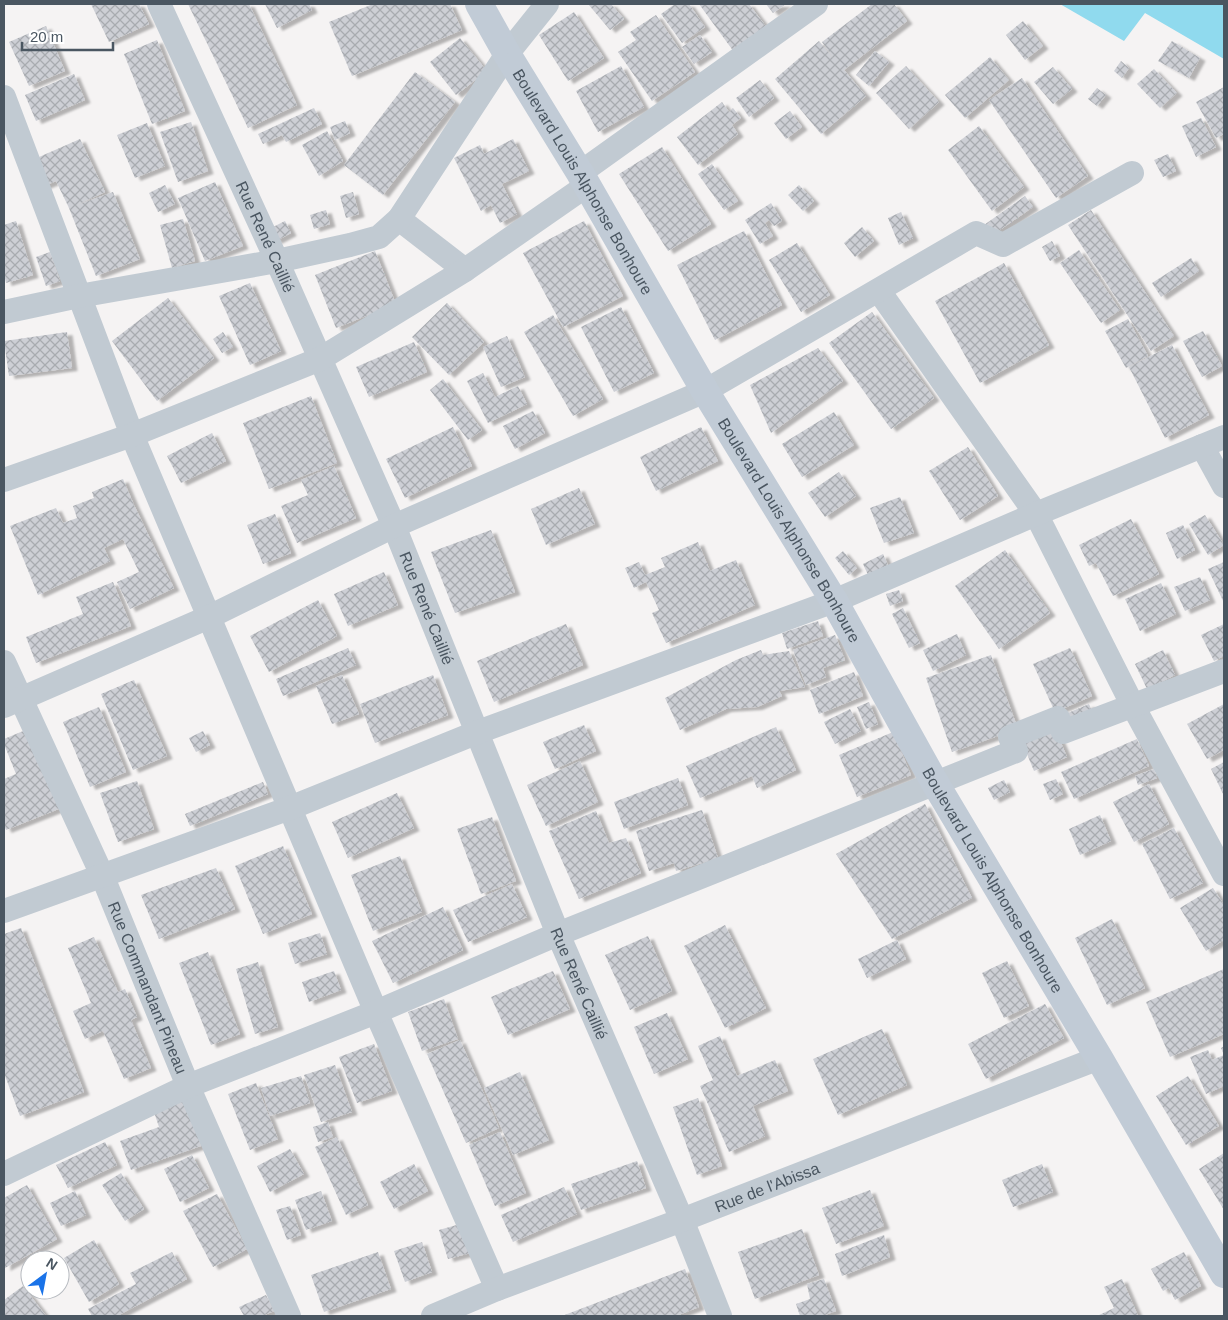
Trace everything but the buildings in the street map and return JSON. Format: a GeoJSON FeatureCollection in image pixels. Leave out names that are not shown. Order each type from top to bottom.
{"type":"FeatureCollection","features":[{"type":"Feature","properties":{"kind":"street","name":"Rue René Caillié"},"geometry":{"type":"LineString","coordinates":[[159,4],[277,261],[394,526],[558,934],[682,1220],[720,1316]]}},
{"type":"Feature","properties":{"kind":"street","name":"Boulevard Louis Alphonse Bonhoure"},"geometry":{"type":"LineString","coordinates":[[479,4],[583,179],[705,391],[834,601],[935,783],[1099,1058],[1224,1274]]}},
{"type":"Feature","properties":{"kind":"street"},"geometry":{"type":"LineString","coordinates":[[4,312],[79,296],[277,261],[350,246],[379,236],[399,219],[507,54],[547,4]]}},
{"type":"Feature","properties":{"kind":"street"},"geometry":{"type":"LineString","coordinates":[[4,480],[132,435],[320,359],[465,270],[816,4]]}},
{"type":"Feature","properties":{"kind":"street"},"geometry":{"type":"LineString","coordinates":[[4,97],[132,435],[376,1012],[497,1289]]}},
{"type":"Feature","properties":{"kind":"street"},"geometry":{"type":"LineString","coordinates":[[12,702],[209,617],[394,526],[705,391],[976,233],[1002,245],[1132,173]]}},
{"type":"Feature","properties":{"kind":"street"},"geometry":{"type":"LineString","coordinates":[[399,219],[465,270]]}},
{"type":"Feature","properties":{"kind":"street"},"geometry":{"type":"LineString","coordinates":[[879,291],[1036,514],[1133,706],[1224,874]]}},
{"type":"Feature","properties":{"kind":"street"},"geometry":{"type":"LineString","coordinates":[[4,911],[290,808],[478,732],[834,601],[1036,514],[1224,438]]}},
{"type":"Feature","properties":{"kind":"street"},"geometry":{"type":"LineString","coordinates":[[1202,446],[1224,486]]}},
{"type":"Feature","properties":{"kind":"street","name":"Rue Commandant Pineau"},"geometry":{"type":"LineString","coordinates":[[4,662],[12,702],[102,875],[188,1086],[289,1316]]}},
{"type":"Feature","properties":{"kind":"street"},"geometry":{"type":"LineString","coordinates":[[4,1174],[188,1086],[376,1012],[558,934],[1016,751],[1010,737],[1058,718],[1064,732],[1224,671]]}},
{"type":"Feature","properties":{"kind":"street","name":"Rue de l'Abissa"},"geometry":{"type":"LineString","coordinates":[[433,1316],[497,1289],[682,1220],[1099,1058]]}},
{"type":"Feature","properties":{"kind":"water"},"geometry":{"type":"Polygon","coordinates":[[[1060,4],[1224,4],[1224,59],[1145,13],[1124,41],[1060,4]]]}}]}
